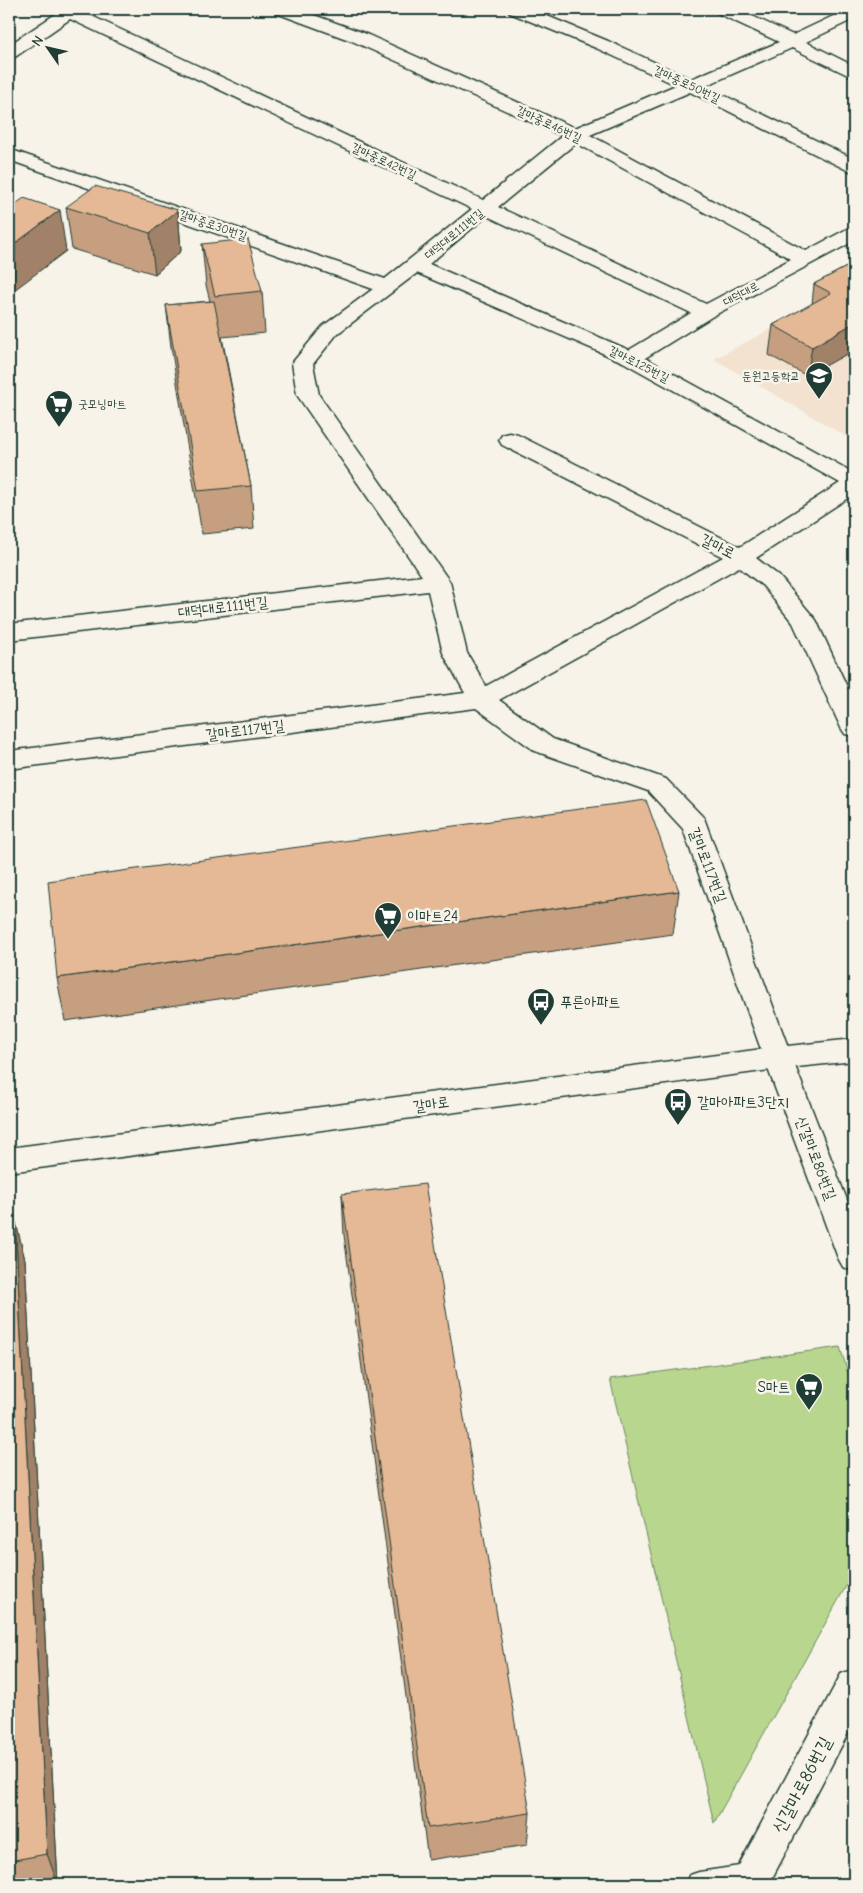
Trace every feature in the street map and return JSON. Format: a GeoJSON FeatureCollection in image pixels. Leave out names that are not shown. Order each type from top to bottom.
{"type":"FeatureCollection","features":[{"type":"Feature","properties":{"kind":"street","name":"갈마중로46번길"},"geometry":{"type":"LineString","coordinates":[[282,9],[358,37],[575,135],[806,259]]}},
{"type":"Feature","properties":{"kind":"street","name":"갈마중로50번길"},"geometry":{"type":"LineString","coordinates":[[516,9],[572,31],[690,85],[854,166]]}},
{"type":"Feature","properties":{"kind":"street"},"geometry":{"type":"LineString","coordinates":[[724,9],[748,19],[854,73]]}},
{"type":"Feature","properties":{"kind":"street"},"geometry":{"type":"LineString","coordinates":[[12,48],[69,10]]}},
{"type":"Feature","properties":{"kind":"street","name":"갈마중로42번길"},"geometry":{"type":"LineString","coordinates":[[69,10],[485,209],[706,312]]}},
{"type":"Feature","properties":{"kind":"street","name":"대덕대로111번길"},"geometry":{"type":"LineString","coordinates":[[481,699],[455,652],[438,582],[308,395],[302,363],[330,330],[388,287],[575,135],[854,13]]}},
{"type":"Feature","properties":{"kind":"street","name":"갈마중로30번길"},"geometry":{"type":"LineString","coordinates":[[9,154],[388,287]]}},
{"type":"Feature","properties":{"kind":"street","name":"대덕대로"},"geometry":{"type":"LineString","coordinates":[[630,358],[706,312],[854,233]]}},
{"type":"Feature","properties":{"kind":"street","name":"갈마로125번길"},"geometry":{"type":"LineString","coordinates":[[415,265],[630,358],[854,483]]}},
{"type":"Feature","properties":{"kind":"street","name":"갈마로"},"geometry":{"type":"LineString","coordinates":[[510,440],[741,557],[771,581],[804,620],[854,728]]}},
{"type":"Feature","properties":{"kind":"street","name":"갈마로117번길"},"geometry":{"type":"LineString","coordinates":[[9,760],[481,699],[741,557],[854,483]]}},
{"type":"Feature","properties":{"kind":"street","name":"대덕대로111번길"},"geometry":{"type":"LineString","coordinates":[[9,632],[438,582]]}},
{"type":"Feature","properties":{"kind":"street","name":"갈마로117번길"},"geometry":{"type":"LineString","coordinates":[[481,699],[544,744],[657,785],[695,825],[778,1058]]}},
{"type":"Feature","properties":{"kind":"street","name":"갈마로"},"geometry":{"type":"LineString","coordinates":[[9,1160],[778,1058],[854,1050]]}},
{"type":"Feature","properties":{"kind":"street","name":"신갈마로86번길"},"geometry":{"type":"LineString","coordinates":[[778,1058],[854,1258]]}},
{"type":"Feature","properties":{"kind":"street","name":"신갈마로86번길"},"geometry":{"type":"LineString","coordinates":[[755,1882],[854,1686]]}},
{"type":"Feature","properties":{"kind":"lane"},"geometry":{"type":"LineString","coordinates":[[698,1884],[755,1882]]}},
{"type":"Feature","properties":{"kind":"shaded area","name":"둔원고등학교"},"geometry":{"type":"Polygon","coordinates":[[[854,285],[854,441],[714,359],[854,285]]]}},
{"type":"Feature","properties":{"kind":"green space"},"geometry":{"type":"Polygon","coordinates":[[[840,1347],[854,1392],[854,1572],[714,1823],[610,1379],[840,1347]]]}},
{"type":"Feature","properties":{"kind":"building"},"geometry":{"type":"Polygon","coordinates":[[[95,186],[178,210],[150,233],[66,207],[95,186]]]}},
{"type":"Feature","properties":{"kind":"building"},"geometry":{"type":"Polygon","coordinates":[[[24,198],[60,210],[9,248],[9,209],[24,198]]]}},
{"type":"Feature","properties":{"kind":"building"},"geometry":{"type":"Polygon","coordinates":[[[248,239],[262,291],[215,296],[202,244],[248,239]]]}},
{"type":"Feature","properties":{"kind":"building"},"geometry":{"type":"Polygon","coordinates":[[[854,263],[854,323],[812,347],[773,325],[831,293],[814,284],[854,263]]]}},
{"type":"Feature","properties":{"kind":"building"},"geometry":{"type":"Polygon","coordinates":[[[214,301],[251,486],[198,491],[166,305],[214,301]]]}},
{"type":"Feature","properties":{"kind":"building"},"geometry":{"type":"Polygon","coordinates":[[[646,800],[679,891],[57,978],[48,881],[646,800]]]}},
{"type":"Feature","properties":{"kind":"building"},"geometry":{"type":"Polygon","coordinates":[[[425,1184],[530,1813],[428,1828],[342,1194],[425,1184]]]}},
{"type":"Feature","properties":{"kind":"building"},"geometry":{"type":"Polygon","coordinates":[[[15,1219],[47,1854],[9,1861],[9,1220],[15,1219]]]}},
{"type":"Feature","properties":{"kind":"place","name":"둔원고등학교"},"geometry":{"type":"Point","coordinates":[819,400]}},
{"type":"Feature","properties":{"kind":"place","name":"굿모닝마트"},"geometry":{"type":"Point","coordinates":[59,428]}},
{"type":"Feature","properties":{"kind":"place","name":"이마트24"},"geometry":{"type":"Point","coordinates":[388,940]}},
{"type":"Feature","properties":{"kind":"place","name":"푸른아파트"},"geometry":{"type":"Point","coordinates":[541,1026]}},
{"type":"Feature","properties":{"kind":"place","name":"갈마아파트3단지"},"geometry":{"type":"Point","coordinates":[678,1126]}},
{"type":"Feature","properties":{"kind":"place","name":"S마트"},"geometry":{"type":"Point","coordinates":[809,1411]}}]}
